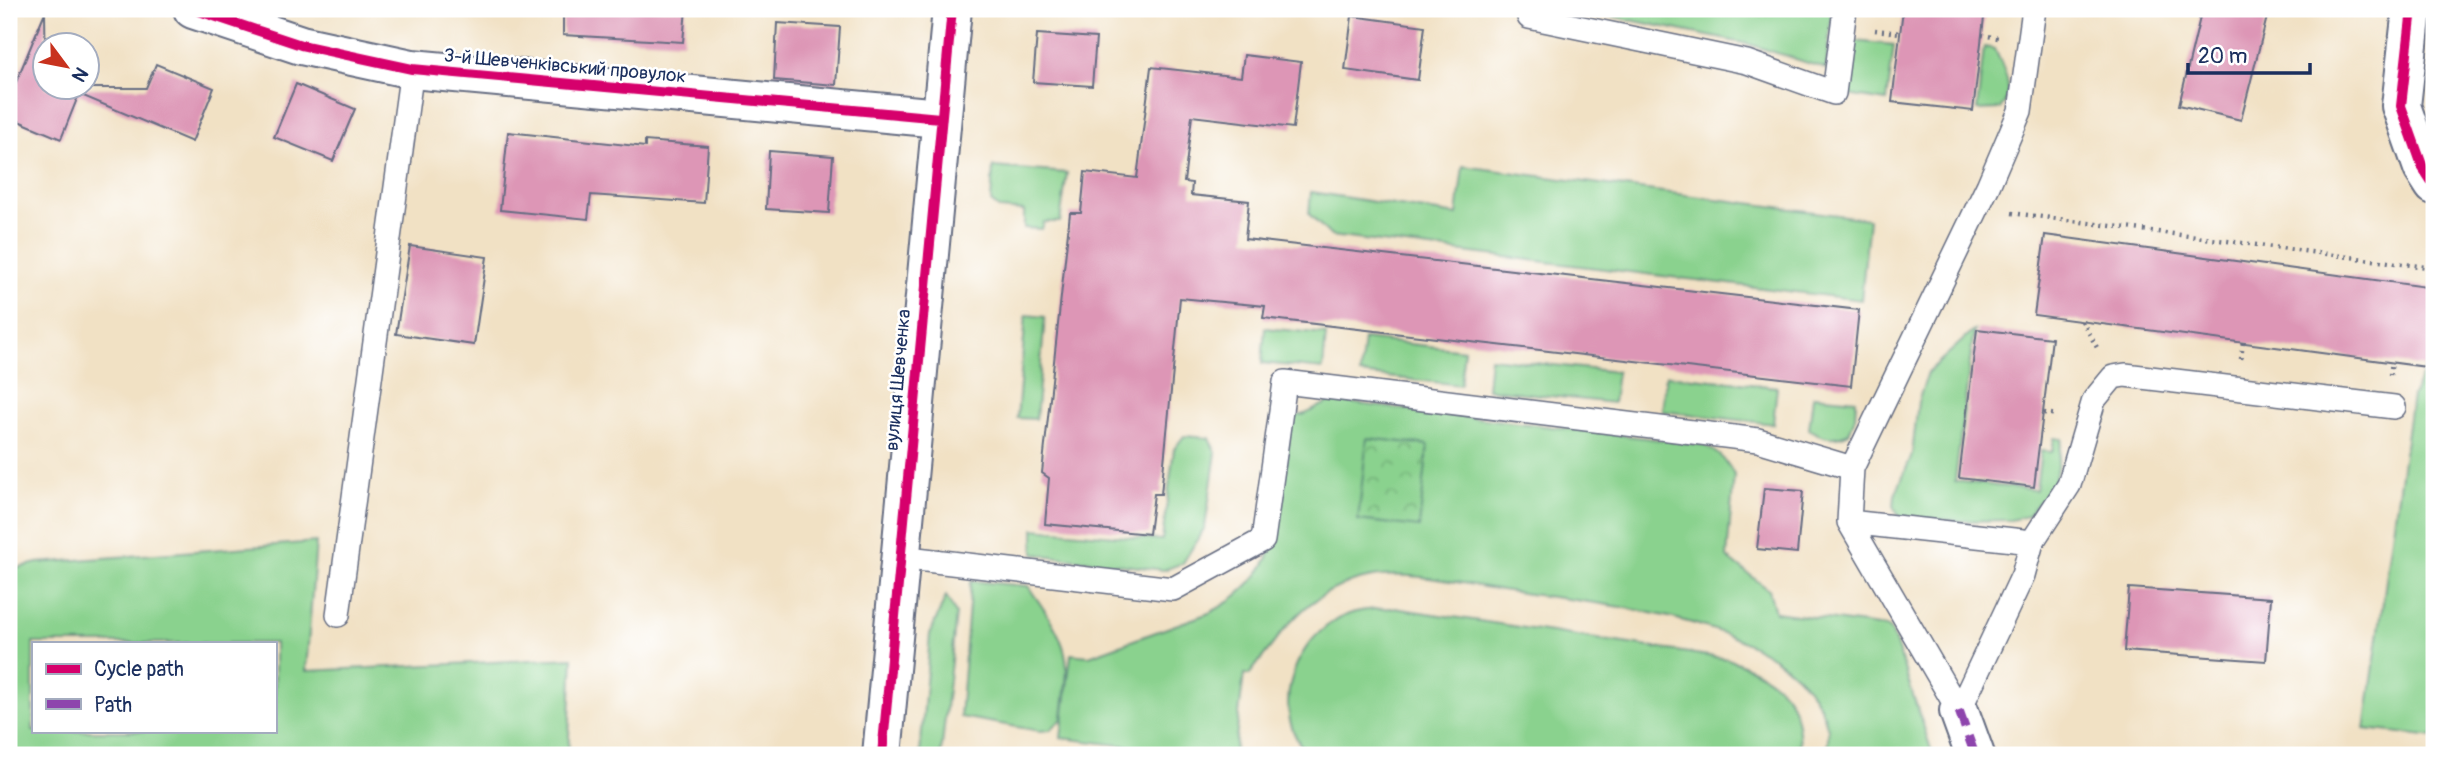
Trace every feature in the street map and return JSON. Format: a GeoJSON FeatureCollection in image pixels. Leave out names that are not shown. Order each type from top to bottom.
{"type":"FeatureCollection","features":[{"type":"Feature","properties":{"kind":"street","name":"3-й Шевченківський провулок"},"geometry":{"type":"LineString","coordinates":[[193,9],[302,45],[412,69],[940,118]]}},
{"type":"Feature","properties":{"kind":"street","name":"вулиця Шевченка"},"geometry":{"type":"LineString","coordinates":[[882,755],[952,9]]}},
{"type":"Feature","properties":{"kind":"street"},"geometry":{"type":"LineString","coordinates":[[2412,9],[2401,106],[2423,168],[2434,185]]}},
{"type":"Feature","properties":{"kind":"street"},"geometry":{"type":"LineString","coordinates":[[1959,711],[1975,755]]}},
{"type":"Feature","properties":{"kind":"lane"},"geometry":{"type":"LineString","coordinates":[[1529,18],[1747,62],[1833,93],[1845,9]]}},
{"type":"Feature","properties":{"kind":"lane"},"geometry":{"type":"LineString","coordinates":[[1959,711],[1849,522],[1852,468],[1988,186],[2020,111],[2034,9]]}},
{"type":"Feature","properties":{"kind":"lane"},"geometry":{"type":"LineString","coordinates":[[338,615],[412,69]]}},
{"type":"Feature","properties":{"kind":"lane"},"geometry":{"type":"LineString","coordinates":[[1959,711],[2023,575],[2032,542],[2069,485],[2094,400],[2113,377],[2125,375],[2394,407]]}},
{"type":"Feature","properties":{"kind":"lane"},"geometry":{"type":"LineString","coordinates":[[900,557],[1174,589],[1263,540],[1285,382],[1758,440],[1852,468]]}},
{"type":"Feature","properties":{"kind":"lane"},"geometry":{"type":"LineString","coordinates":[[1849,522],[2032,542]]}},
{"type":"Feature","properties":{"kind":"path"},"geometry":{"type":"LineString","coordinates":[[2002,212],[2434,268]]}},
{"type":"Feature","properties":{"kind":"green space"},"geometry":{"type":"Polygon","coordinates":[[[1576,9],[1832,9],[1826,69],[1752,45],[1576,9]]]}},
{"type":"Feature","properties":{"kind":"green space"},"geometry":{"type":"Polygon","coordinates":[[[1854,41],[1894,45],[1887,101],[1847,95],[1854,41]]]}},
{"type":"Feature","properties":{"kind":"green space"},"geometry":{"type":"Polygon","coordinates":[[[1984,47],[1995,49],[2007,79],[2008,95],[2000,109],[1977,110],[1984,47]]]}},
{"type":"Feature","properties":{"kind":"green space"},"geometry":{"type":"Polygon","coordinates":[[[1463,166],[1869,219],[1861,300],[1331,236],[1309,214],[1311,192],[1457,215],[1463,166]]]}},
{"type":"Feature","properties":{"kind":"green space"},"geometry":{"type":"Polygon","coordinates":[[[993,167],[1067,173],[1060,222],[1044,222],[1042,229],[1024,228],[1024,211],[1000,209],[991,202],[993,167]]]}},
{"type":"Feature","properties":{"kind":"green space"},"geometry":{"type":"Polygon","coordinates":[[[1026,315],[1045,317],[1036,419],[1017,418],[1026,315]]]}},
{"type":"Feature","properties":{"kind":"green space"},"geometry":{"type":"Polygon","coordinates":[[[1265,328],[1326,334],[1323,369],[1262,363],[1265,328]]]}},
{"type":"Feature","properties":{"kind":"green space"},"geometry":{"type":"Polygon","coordinates":[[[1974,330],[1955,481],[2036,490],[2041,451],[2052,452],[2054,438],[2062,439],[2054,485],[2027,516],[2011,520],[1963,521],[1901,517],[1894,508],[1895,495],[1912,455],[1918,402],[1928,372],[1974,330]]]}},
{"type":"Feature","properties":{"kind":"green space"},"geometry":{"type":"Polygon","coordinates":[[[1364,339],[1464,350],[1460,385],[1360,374],[1364,339]]]}},
{"type":"Feature","properties":{"kind":"green space"},"geometry":{"type":"Polygon","coordinates":[[[1490,358],[1617,372],[1613,403],[1487,389],[1490,358]]]}},
{"type":"Feature","properties":{"kind":"green space"},"geometry":{"type":"Polygon","coordinates":[[[2426,367],[2434,368],[2434,737],[2365,729],[2412,396],[2426,367]]]}},
{"type":"Feature","properties":{"kind":"green space"},"geometry":{"type":"Polygon","coordinates":[[[1666,375],[1777,387],[1773,424],[1662,411],[1666,375]]]}},
{"type":"Feature","properties":{"kind":"green space"},"geometry":{"type":"Polygon","coordinates":[[[1813,396],[1856,400],[1855,418],[1849,433],[1828,437],[1809,429],[1813,396]]]}},
{"type":"Feature","properties":{"kind":"green space"},"geometry":{"type":"Polygon","coordinates":[[[1334,401],[1704,445],[1722,457],[1734,475],[1727,557],[1769,590],[1775,612],[1886,627],[1892,632],[1933,755],[1827,755],[1828,729],[1811,692],[1781,663],[1742,641],[1696,624],[1598,603],[1439,579],[1399,576],[1380,576],[1342,586],[1310,604],[1285,629],[1249,675],[1244,674],[1234,755],[1200,755],[1061,738],[1071,654],[1089,656],[1209,613],[1235,597],[1258,574],[1268,557],[1277,525],[1284,488],[1291,416],[1298,416],[1334,401]]]}},
{"type":"Feature","properties":{"kind":"green space"},"geometry":{"type":"Polygon","coordinates":[[[1184,436],[1209,438],[1216,453],[1205,527],[1183,563],[1164,570],[1034,554],[1034,529],[1162,540],[1174,449],[1184,436]]]}},
{"type":"Feature","properties":{"kind":"green space"},"geometry":{"type":"Polygon","coordinates":[[[1367,438],[1428,445],[1419,527],[1358,520],[1367,438]]]}},
{"type":"Feature","properties":{"kind":"green space"},"geometry":{"type":"Polygon","coordinates":[[[316,542],[306,671],[573,658],[568,755],[9,755],[9,570],[37,563],[316,542]]]}},
{"type":"Feature","properties":{"kind":"green space"},"geometry":{"type":"Polygon","coordinates":[[[971,581],[1028,586],[1055,627],[1063,644],[1067,677],[1062,719],[1050,730],[1040,731],[960,717],[971,581]]]}},
{"type":"Feature","properties":{"kind":"green space"},"geometry":{"type":"Polygon","coordinates":[[[946,596],[956,614],[941,755],[920,755],[930,634],[946,596]]]}},
{"type":"Feature","properties":{"kind":"green space"},"geometry":{"type":"Polygon","coordinates":[[[1394,608],[1728,659],[1760,674],[1784,692],[1797,718],[1799,755],[1309,755],[1297,739],[1290,721],[1288,702],[1297,664],[1307,646],[1320,632],[1343,616],[1372,609],[1394,608]]]}},
{"type":"Feature","properties":{"kind":"building"},"geometry":{"type":"Polygon","coordinates":[[[563,9],[686,9],[683,42],[563,35],[563,9]]]}},
{"type":"Feature","properties":{"kind":"building"},"geometry":{"type":"Polygon","coordinates":[[[1903,9],[1985,9],[1973,111],[1892,102],[1903,9]]]}},
{"type":"Feature","properties":{"kind":"building"},"geometry":{"type":"Polygon","coordinates":[[[2202,9],[2269,9],[2241,120],[2179,105],[2202,9]]]}},
{"type":"Feature","properties":{"kind":"building"},"geometry":{"type":"Polygon","coordinates":[[[45,12],[45,32],[37,32],[45,12]]]}},
{"type":"Feature","properties":{"kind":"building"},"geometry":{"type":"Polygon","coordinates":[[[1352,16],[1425,26],[1418,80],[1345,70],[1352,16]]]}},
{"type":"Feature","properties":{"kind":"building"},"geometry":{"type":"Polygon","coordinates":[[[777,23],[840,27],[836,85],[774,80],[777,23]]]}},
{"type":"Feature","properties":{"kind":"building"},"geometry":{"type":"Polygon","coordinates":[[[1037,34],[1096,38],[1092,86],[1033,82],[1037,34]]]}},
{"type":"Feature","properties":{"kind":"building"},"geometry":{"type":"Polygon","coordinates":[[[32,43],[32,102],[76,102],[61,139],[9,117],[9,99],[32,43]]]}},
{"type":"Feature","properties":{"kind":"building"},"geometry":{"type":"Polygon","coordinates":[[[1244,55],[1301,62],[1293,128],[1192,116],[1184,182],[1192,183],[1191,195],[1249,201],[1245,239],[1859,310],[1851,386],[1263,318],[1265,306],[1180,298],[1161,494],[1154,494],[1149,534],[1045,524],[1049,478],[1042,473],[1070,213],[1081,213],[1085,172],[1137,178],[1151,67],[1241,77],[1244,55]]]}},
{"type":"Feature","properties":{"kind":"building"},"geometry":{"type":"Polygon","coordinates":[[[156,64],[214,88],[192,142],[98,102],[102,102],[102,88],[146,88],[156,64]]]}},
{"type":"Feature","properties":{"kind":"building"},"geometry":{"type":"Polygon","coordinates":[[[296,84],[355,109],[333,161],[274,137],[296,84]]]}},
{"type":"Feature","properties":{"kind":"building"},"geometry":{"type":"Polygon","coordinates":[[[508,132],[645,147],[645,141],[708,146],[704,203],[591,195],[588,219],[500,210],[508,132]]]}},
{"type":"Feature","properties":{"kind":"building"},"geometry":{"type":"Polygon","coordinates":[[[769,151],[833,156],[829,213],[766,209],[769,151]]]}},
{"type":"Feature","properties":{"kind":"building"},"geometry":{"type":"Polygon","coordinates":[[[2045,235],[2434,288],[2434,368],[2034,315],[2045,235]]]}},
{"type":"Feature","properties":{"kind":"building"},"geometry":{"type":"Polygon","coordinates":[[[410,246],[487,257],[474,345],[396,334],[410,246]]]}},
{"type":"Feature","properties":{"kind":"building"},"geometry":{"type":"Polygon","coordinates":[[[1977,329],[2052,338],[2034,487],[1959,478],[1977,329]]]}},
{"type":"Feature","properties":{"kind":"building"},"geometry":{"type":"Polygon","coordinates":[[[1764,488],[1803,491],[1797,553],[1757,549],[1764,488]]]}},
{"type":"Feature","properties":{"kind":"building"},"geometry":{"type":"Polygon","coordinates":[[[2129,588],[2271,598],[2266,661],[2124,651],[2129,588]]]}},
{"type":"Feature","properties":{"kind":"marked path"},"geometry":{"type":"LineString","coordinates":[[1959,711],[1975,755]]}},
{"type":"Feature","properties":{"kind":"cycle path"},"geometry":{"type":"LineString","coordinates":[[193,9],[301,45],[412,69],[940,118]]}},
{"type":"Feature","properties":{"kind":"cycle path"},"geometry":{"type":"LineString","coordinates":[[882,755],[952,9]]}},
{"type":"Feature","properties":{"kind":"cycle path"},"geometry":{"type":"LineString","coordinates":[[2412,9],[2401,106],[2423,168],[2434,185]]}}]}
